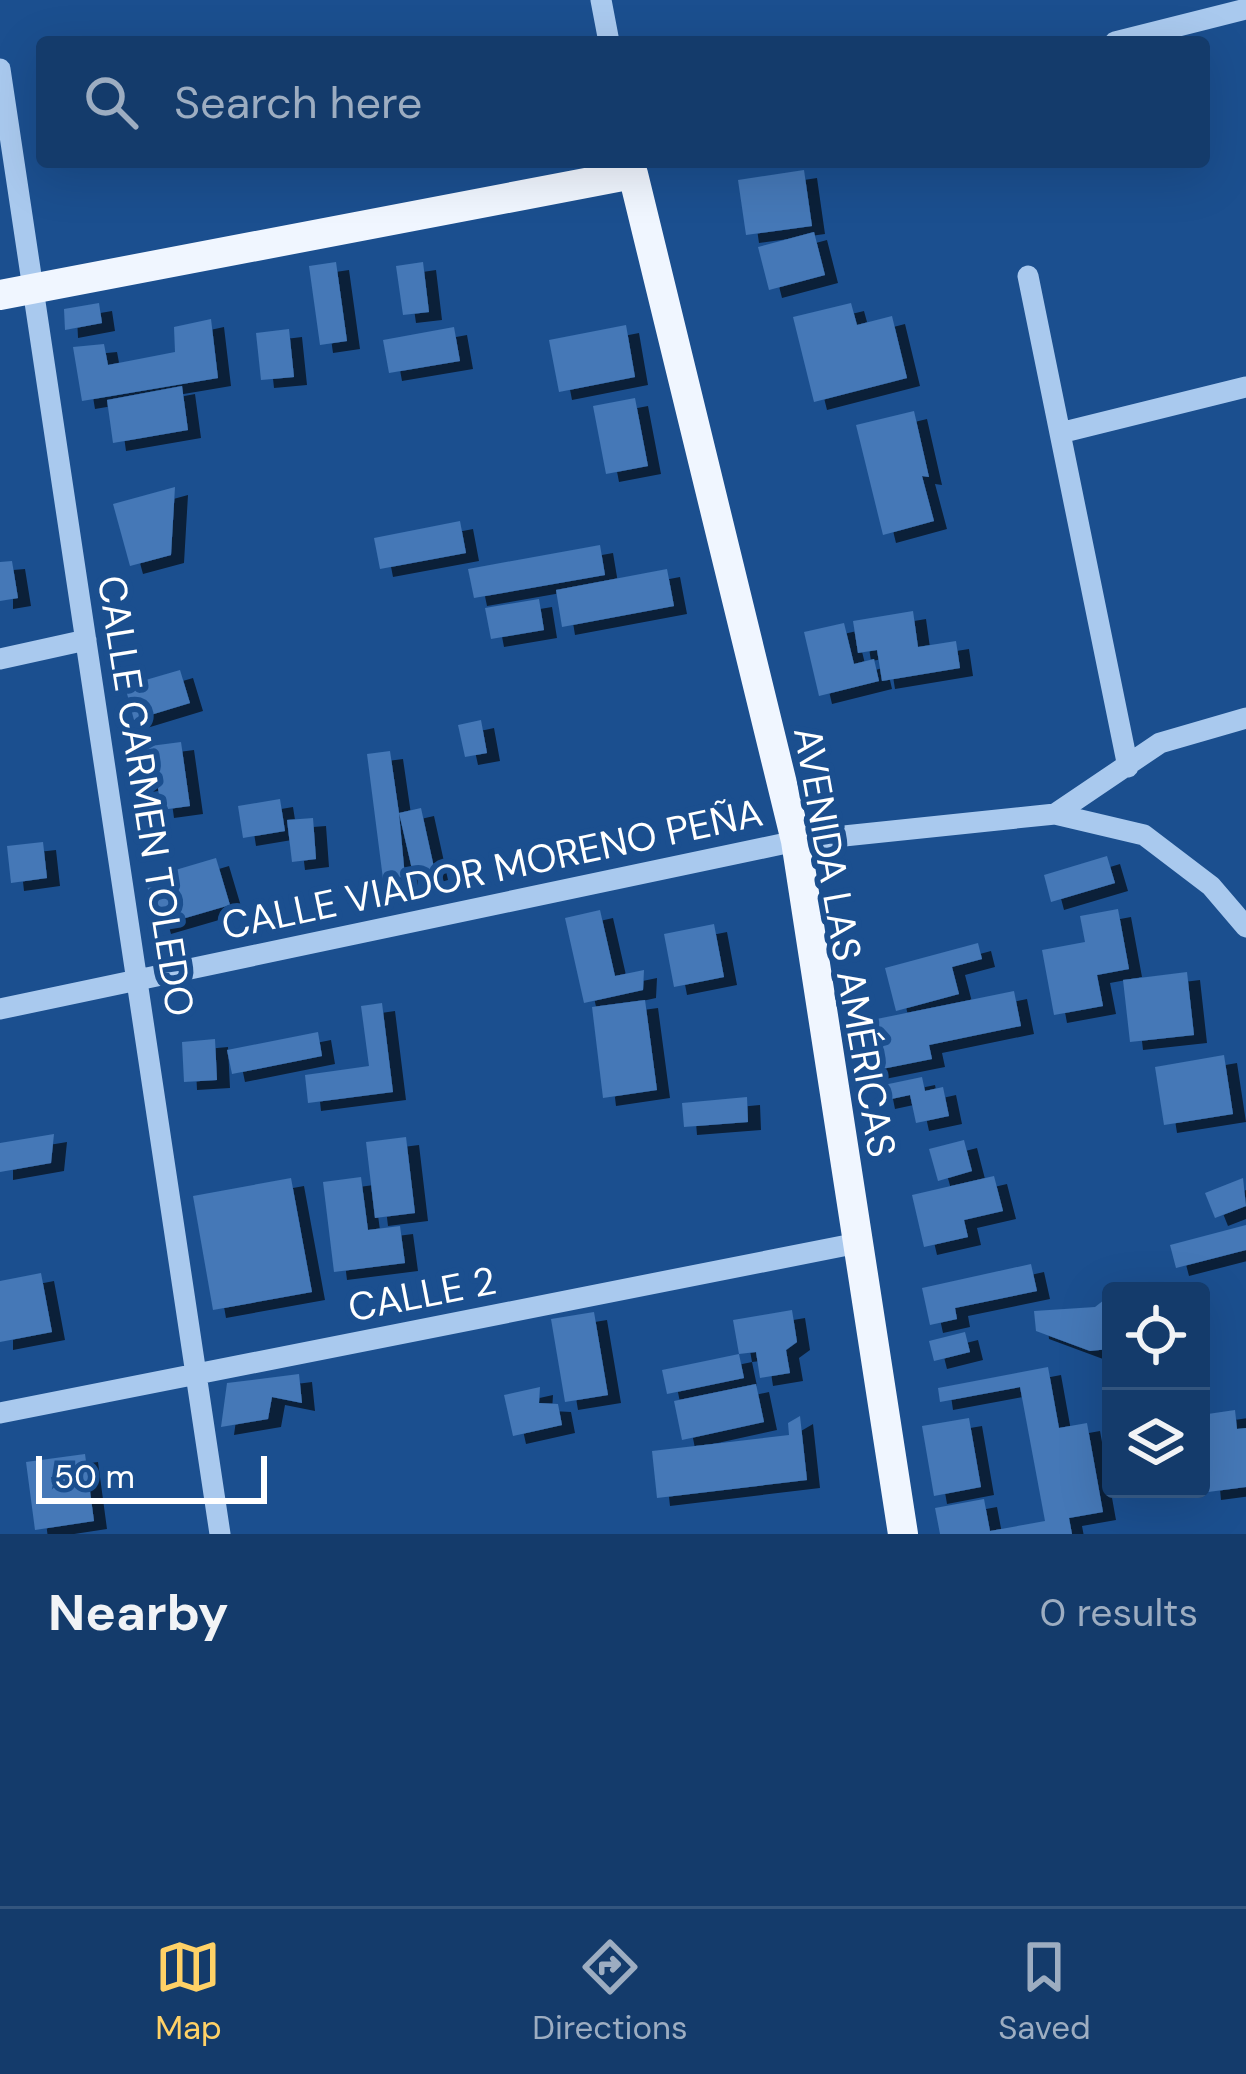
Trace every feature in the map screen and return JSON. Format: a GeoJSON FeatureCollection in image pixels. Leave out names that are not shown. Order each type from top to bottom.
{"type":"FeatureCollection","features":[{"type":"Feature","properties":{"kind":"main road"},"geometry":{"type":"LineString","coordinates":[[0,295],[632,168]]}},
{"type":"Feature","properties":{"kind":"main road","name":"AVENIDA LAS AMÉRICAS"},"geometry":{"type":"LineString","coordinates":[[632,168],[796,842],[903,1534]]}},
{"type":"Feature","properties":{"kind":"street"},"geometry":{"type":"LineString","coordinates":[[601,0],[608,36]]}},
{"type":"Feature","properties":{"kind":"street"},"geometry":{"type":"LineString","coordinates":[[1139,36],[1246,9]]}},
{"type":"Feature","properties":{"kind":"street","name":"CALLE CARMEN TOLEDO"},"geometry":{"type":"LineString","coordinates":[[0,69],[220,1534]]}},
{"type":"Feature","properties":{"kind":"street"},"geometry":{"type":"LineString","coordinates":[[1028,276],[1128,767]]}},
{"type":"Feature","properties":{"kind":"street"},"geometry":{"type":"LineString","coordinates":[[1060,433],[1246,387]]}},
{"type":"Feature","properties":{"kind":"street"},"geometry":{"type":"LineString","coordinates":[[0,659],[86,640]]}},
{"type":"Feature","properties":{"kind":"street"},"geometry":{"type":"LineString","coordinates":[[1055,814],[1160,742],[1246,718]]}},
{"type":"Feature","properties":{"kind":"street","name":"CALLE VIADOR MORENO PEÑA"},"geometry":{"type":"LineString","coordinates":[[0,1009],[796,842],[1055,814],[1144,835],[1211,886],[1246,927]]}},
{"type":"Feature","properties":{"kind":"street","name":"CALLE 2"},"geometry":{"type":"LineString","coordinates":[[0,1413],[858,1243]]}},
{"type":"Feature","properties":{"kind":"building"},"geometry":{"type":"Polygon","coordinates":[[[804,170],[812,226],[746,235],[738,180],[804,170]]]}},
{"type":"Feature","properties":{"kind":"building"},"geometry":{"type":"Polygon","coordinates":[[[814,232],[825,275],[769,290],[758,247],[814,232]]]}},
{"type":"Feature","properties":{"kind":"building"},"geometry":{"type":"Polygon","coordinates":[[[336,262],[347,341],[320,345],[309,266],[336,262]]]}},
{"type":"Feature","properties":{"kind":"building"},"geometry":{"type":"Polygon","coordinates":[[[423,262],[429,312],[403,315],[396,266],[423,262]]]}},
{"type":"Feature","properties":{"kind":"building"},"geometry":{"type":"Polygon","coordinates":[[[99,303],[102,323],[65,330],[64,309],[99,303]]]}},
{"type":"Feature","properties":{"kind":"building"},"geometry":{"type":"Polygon","coordinates":[[[851,303],[857,325],[892,316],[907,378],[814,402],[793,317],[851,303]]]}},
{"type":"Feature","properties":{"kind":"building"},"geometry":{"type":"Polygon","coordinates":[[[211,319],[218,378],[82,401],[73,347],[104,344],[108,365],[175,352],[174,327],[211,319]]]}},
{"type":"Feature","properties":{"kind":"building"},"geometry":{"type":"Polygon","coordinates":[[[626,325],[635,377],[559,392],[549,340],[626,325]]]}},
{"type":"Feature","properties":{"kind":"building"},"geometry":{"type":"Polygon","coordinates":[[[454,327],[460,361],[389,373],[383,340],[454,327]]]}},
{"type":"Feature","properties":{"kind":"building"},"geometry":{"type":"Polygon","coordinates":[[[289,329],[294,377],[261,380],[256,333],[289,329]]]}},
{"type":"Feature","properties":{"kind":"building"},"geometry":{"type":"Polygon","coordinates":[[[182,386],[188,430],[113,443],[107,400],[182,386]]]}},
{"type":"Feature","properties":{"kind":"building"},"geometry":{"type":"Polygon","coordinates":[[[635,398],[648,466],[606,474],[593,406],[635,398]]]}},
{"type":"Feature","properties":{"kind":"building"},"geometry":{"type":"Polygon","coordinates":[[[914,411],[929,477],[922,476],[934,521],[883,535],[856,425],[914,411]]]}},
{"type":"Feature","properties":{"kind":"building"},"geometry":{"type":"Polygon","coordinates":[[[175,487],[171,555],[130,566],[113,504],[175,487]]]}},
{"type":"Feature","properties":{"kind":"building"},"geometry":{"type":"Polygon","coordinates":[[[460,521],[466,553],[380,569],[374,538],[460,521]]]}},
{"type":"Feature","properties":{"kind":"building"},"geometry":{"type":"Polygon","coordinates":[[[600,545],[605,575],[474,598],[468,569],[600,545]]]}},
{"type":"Feature","properties":{"kind":"building"},"geometry":{"type":"Polygon","coordinates":[[[12,561],[18,598],[0,601],[0,562],[12,561]]]}},
{"type":"Feature","properties":{"kind":"building"},"geometry":{"type":"Polygon","coordinates":[[[667,569],[674,606],[562,627],[556,590],[667,569]]]}},
{"type":"Feature","properties":{"kind":"building"},"geometry":{"type":"Polygon","coordinates":[[[539,599],[544,630],[491,639],[485,608],[539,599]]]}},
{"type":"Feature","properties":{"kind":"building"},"geometry":{"type":"Polygon","coordinates":[[[913,611],[918,647],[956,641],[960,668],[882,681],[877,650],[858,653],[853,621],[913,611]]]}},
{"type":"Feature","properties":{"kind":"building"},"geometry":{"type":"Polygon","coordinates":[[[844,623],[854,664],[874,659],[879,681],[819,696],[804,632],[844,623]]]}},
{"type":"Feature","properties":{"kind":"building"},"geometry":{"type":"Polygon","coordinates":[[[180,670],[190,703],[134,720],[125,686],[180,670]]]}},
{"type":"Feature","properties":{"kind":"building"},"geometry":{"type":"Polygon","coordinates":[[[481,720],[487,753],[465,757],[458,725],[481,720]]]}},
{"type":"Feature","properties":{"kind":"building"},"geometry":{"type":"Polygon","coordinates":[[[181,742],[190,806],[161,810],[157,781],[139,784],[135,748],[181,742]]]}},
{"type":"Feature","properties":{"kind":"building"},"geometry":{"type":"Polygon","coordinates":[[[390,751],[405,877],[383,879],[367,754],[390,751]]]}},
{"type":"Feature","properties":{"kind":"building"},"geometry":{"type":"Polygon","coordinates":[[[280,799],[285,831],[243,838],[238,806],[280,799]]]}},
{"type":"Feature","properties":{"kind":"building"},"geometry":{"type":"Polygon","coordinates":[[[421,808],[435,872],[414,878],[399,813],[421,808]]]}},
{"type":"Feature","properties":{"kind":"building"},"geometry":{"type":"Polygon","coordinates":[[[313,818],[316,859],[292,862],[287,820],[313,818]]]}},
{"type":"Feature","properties":{"kind":"building"},"geometry":{"type":"Polygon","coordinates":[[[43,842],[47,878],[11,883],[7,846],[43,842]]]}},
{"type":"Feature","properties":{"kind":"building"},"geometry":{"type":"Polygon","coordinates":[[[1107,856],[1115,883],[1051,902],[1044,875],[1107,856]]]}},
{"type":"Feature","properties":{"kind":"building"},"geometry":{"type":"Polygon","coordinates":[[[216,858],[230,905],[158,926],[145,879],[216,858]]]}},
{"type":"Feature","properties":{"kind":"building"},"geometry":{"type":"Polygon","coordinates":[[[1118,909],[1129,969],[1097,975],[1103,1006],[1054,1015],[1042,950],[1085,942],[1080,916],[1118,909]]]}},
{"type":"Feature","properties":{"kind":"building"},"geometry":{"type":"Polygon","coordinates":[[[600,910],[615,976],[644,970],[643,990],[584,1003],[565,918],[600,910]]]}},
{"type":"Feature","properties":{"kind":"building"},"geometry":{"type":"Polygon","coordinates":[[[714,924],[724,977],[674,987],[664,934],[714,924]]]}},
{"type":"Feature","properties":{"kind":"building"},"geometry":{"type":"Polygon","coordinates":[[[978,943],[982,959],[952,967],[959,994],[896,1011],[885,968],[978,943]]]}},
{"type":"Feature","properties":{"kind":"building"},"geometry":{"type":"Polygon","coordinates":[[[1187,972],[1194,1035],[1130,1042],[1123,980],[1187,972]]]}},
{"type":"Feature","properties":{"kind":"building"},"geometry":{"type":"Polygon","coordinates":[[[1014,991],[1021,1026],[929,1045],[932,1059],[872,1071],[862,1022],[1014,991]]]}},
{"type":"Feature","properties":{"kind":"building"},"geometry":{"type":"Polygon","coordinates":[[[645,1000],[657,1090],[603,1098],[592,1007],[645,1000]]]}},
{"type":"Feature","properties":{"kind":"building"},"geometry":{"type":"Polygon","coordinates":[[[382,1003],[393,1092],[308,1103],[305,1075],[369,1066],[361,1006],[382,1003]]]}},
{"type":"Feature","properties":{"kind":"building"},"geometry":{"type":"Polygon","coordinates":[[[318,1032],[322,1056],[232,1074],[227,1050],[318,1032]]]}},
{"type":"Feature","properties":{"kind":"building"},"geometry":{"type":"Polygon","coordinates":[[[215,1039],[217,1080],[184,1082],[182,1042],[215,1039]]]}},
{"type":"Feature","properties":{"kind":"building"},"geometry":{"type":"Polygon","coordinates":[[[1224,1055],[1233,1114],[1164,1125],[1155,1067],[1224,1055]]]}},
{"type":"Feature","properties":{"kind":"building"},"geometry":{"type":"Polygon","coordinates":[[[922,1077],[925,1091],[943,1087],[949,1116],[916,1123],[910,1095],[882,1101],[879,1086],[922,1077]]]}},
{"type":"Feature","properties":{"kind":"building"},"geometry":{"type":"Polygon","coordinates":[[[747,1097],[748,1122],[684,1127],[682,1103],[747,1097]]]}},
{"type":"Feature","properties":{"kind":"building"},"geometry":{"type":"Polygon","coordinates":[[[54,1134],[51,1163],[0,1172],[0,1143],[54,1134]]]}},
{"type":"Feature","properties":{"kind":"building"},"geometry":{"type":"Polygon","coordinates":[[[406,1137],[415,1213],[375,1218],[366,1142],[406,1137]]]}},
{"type":"Feature","properties":{"kind":"building"},"geometry":{"type":"Polygon","coordinates":[[[964,1140],[972,1171],[938,1181],[929,1149],[964,1140]]]}},
{"type":"Feature","properties":{"kind":"building"},"geometry":{"type":"Polygon","coordinates":[[[994,1176],[1003,1211],[964,1220],[968,1237],[924,1247],[912,1195],[994,1176]]]}},
{"type":"Feature","properties":{"kind":"building"},"geometry":{"type":"Polygon","coordinates":[[[361,1177],[368,1230],[400,1226],[405,1263],[334,1272],[323,1182],[361,1177]]]}},
{"type":"Feature","properties":{"kind":"building"},"geometry":{"type":"Polygon","coordinates":[[[291,1178],[312,1292],[213,1310],[193,1196],[291,1178]]]}},
{"type":"Feature","properties":{"kind":"building"},"geometry":{"type":"Polygon","coordinates":[[[1243,1178],[1246,1206],[1215,1218],[1205,1193],[1243,1178]]]}},
{"type":"Feature","properties":{"kind":"building"},"geometry":{"type":"Polygon","coordinates":[[[1246,1225],[1246,1250],[1176,1268],[1170,1245],[1246,1225]]]}},
{"type":"Feature","properties":{"kind":"building"},"geometry":{"type":"Polygon","coordinates":[[[1031,1264],[1037,1291],[955,1308],[957,1319],[930,1325],[922,1288],[1031,1264]]]}},
{"type":"Feature","properties":{"kind":"building"},"geometry":{"type":"Polygon","coordinates":[[[41,1273],[52,1332],[0,1342],[0,1281],[41,1273]]]}},
{"type":"Feature","properties":{"kind":"building"},"geometry":{"type":"Polygon","coordinates":[[[1102,1302],[1102,1350],[1090,1351],[1036,1331],[1034,1311],[1095,1307],[1102,1302]]]}},
{"type":"Feature","properties":{"kind":"building"},"geometry":{"type":"Polygon","coordinates":[[[792,1310],[797,1342],[786,1350],[790,1373],[760,1378],[756,1352],[739,1354],[733,1320],[792,1310]]]}},
{"type":"Feature","properties":{"kind":"building"},"geometry":{"type":"Polygon","coordinates":[[[594,1312],[608,1395],[565,1402],[551,1319],[594,1312]]]}},
{"type":"Feature","properties":{"kind":"building"},"geometry":{"type":"Polygon","coordinates":[[[965,1332],[970,1352],[934,1361],[929,1341],[965,1332]]]}},
{"type":"Feature","properties":{"kind":"building"},"geometry":{"type":"Polygon","coordinates":[[[739,1354],[744,1378],[667,1394],[662,1370],[739,1354]]]}},
{"type":"Feature","properties":{"kind":"building"},"geometry":{"type":"Polygon","coordinates":[[[1048,1367],[1059,1428],[1087,1423],[1103,1512],[1069,1518],[1072,1534],[940,1534],[935,1508],[984,1499],[990,1531],[1045,1521],[1020,1387],[940,1402],[938,1388],[1048,1367]]]}},
{"type":"Feature","properties":{"kind":"building"},"geometry":{"type":"Polygon","coordinates":[[[299,1374],[302,1403],[272,1397],[268,1419],[221,1427],[227,1383],[299,1374]]]}},
{"type":"Feature","properties":{"kind":"building"},"geometry":{"type":"Polygon","coordinates":[[[756,1384],[764,1422],[682,1440],[674,1401],[756,1384]]]}},
{"type":"Feature","properties":{"kind":"building"},"geometry":{"type":"Polygon","coordinates":[[[540,1387],[539,1403],[558,1404],[562,1425],[513,1436],[504,1395],[540,1387]]]}},
{"type":"Feature","properties":{"kind":"building"},"geometry":{"type":"Polygon","coordinates":[[[1235,1410],[1237,1429],[1246,1428],[1246,1487],[1210,1492],[1210,1414],[1235,1410]]]}},
{"type":"Feature","properties":{"kind":"building"},"geometry":{"type":"Polygon","coordinates":[[[800,1416],[807,1480],[657,1498],[652,1451],[789,1435],[788,1423],[800,1416]]]}},
{"type":"Feature","properties":{"kind":"building"},"geometry":{"type":"Polygon","coordinates":[[[969,1418],[981,1487],[934,1496],[922,1426],[969,1418]]]}},
{"type":"Feature","properties":{"kind":"building"},"geometry":{"type":"Polygon","coordinates":[[[85,1454],[94,1521],[35,1530],[26,1462],[85,1454]]]}}]}
